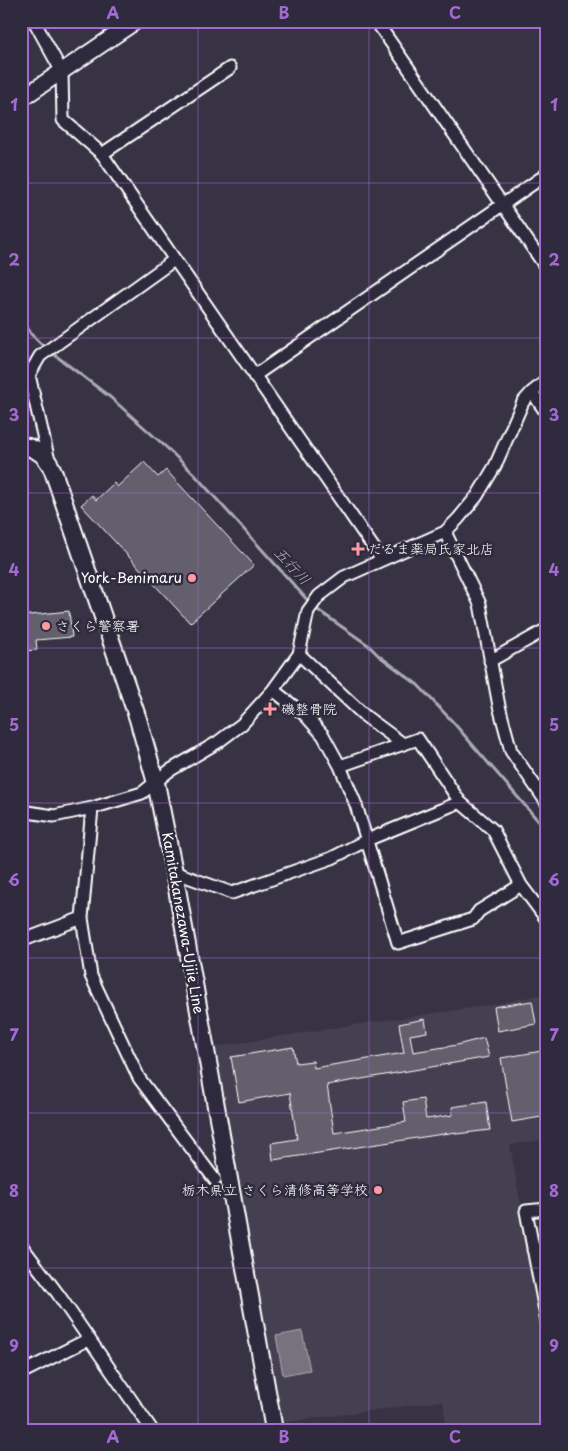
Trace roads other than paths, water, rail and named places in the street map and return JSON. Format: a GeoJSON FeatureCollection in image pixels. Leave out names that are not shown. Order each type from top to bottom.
{"type":"FeatureCollection","features":[{"type":"Feature","properties":{"kind":"main road"},"geometry":{"type":"LineString","coordinates":[[21,445],[42,453],[48,461]]}},
{"type":"Feature","properties":{"kind":"main road","name":"Kamitakanezawa-Ujiie Line"},"geometry":{"type":"LineString","coordinates":[[48,461],[114,647],[156,783],[174,872],[274,1430]]}},
{"type":"Feature","properties":{"kind":"street"},"geometry":{"type":"LineString","coordinates":[[34,21],[62,72],[63,120],[102,154],[382,560]]}},
{"type":"Feature","properties":{"kind":"street"},"geometry":{"type":"LineString","coordinates":[[21,99],[136,21]]}},
{"type":"Feature","properties":{"kind":"street"},"geometry":{"type":"LineString","coordinates":[[376,21],[547,270]]}},
{"type":"Feature","properties":{"kind":"street"},"geometry":{"type":"LineString","coordinates":[[102,154],[230,68]]}},
{"type":"Feature","properties":{"kind":"street"},"geometry":{"type":"LineString","coordinates":[[254,376],[547,174]]}},
{"type":"Feature","properties":{"kind":"street"},"geometry":{"type":"LineString","coordinates":[[48,461],[29,375],[40,356],[174,260]]}},
{"type":"Feature","properties":{"kind":"street"},"geometry":{"type":"LineString","coordinates":[[21,811],[54,816],[92,808],[142,793],[169,771],[218,742],[242,724],[273,690],[299,654],[308,611],[319,596],[344,577],[445,532],[477,496],[495,466],[523,402],[547,380]]}},
{"type":"Feature","properties":{"kind":"street"},"geometry":{"type":"LineString","coordinates":[[532,392],[547,414]]}},
{"type":"Feature","properties":{"kind":"street"},"geometry":{"type":"LineString","coordinates":[[445,532],[480,604],[499,706],[511,750],[547,803]]}},
{"type":"Feature","properties":{"kind":"street"},"geometry":{"type":"LineString","coordinates":[[490,661],[547,629]]}},
{"type":"Feature","properties":{"kind":"street"},"geometry":{"type":"LineString","coordinates":[[299,654],[365,716],[403,744]]}},
{"type":"Feature","properties":{"kind":"street"},"geometry":{"type":"LineString","coordinates":[[273,690],[305,715],[317,728],[323,735],[340,766],[356,805],[398,943],[473,919],[479,911],[521,885]]}},
{"type":"Feature","properties":{"kind":"street"},"geometry":{"type":"LineString","coordinates":[[340,766],[418,739],[460,802],[493,830],[521,885],[547,920]]}},
{"type":"Feature","properties":{"kind":"street"},"geometry":{"type":"LineString","coordinates":[[174,872],[232,893],[332,858],[367,840],[460,802]]}},
{"type":"Feature","properties":{"kind":"street"},"geometry":{"type":"LineString","coordinates":[[92,808],[82,918],[91,976],[139,1078],[215,1180]]}},
{"type":"Feature","properties":{"kind":"street"},"geometry":{"type":"LineString","coordinates":[[21,941],[82,918]]}},
{"type":"Feature","properties":{"kind":"street"},"geometry":{"type":"LineString","coordinates":[[547,1208],[526,1211],[547,1321]]}},
{"type":"Feature","properties":{"kind":"street"},"geometry":{"type":"LineString","coordinates":[[21,1246],[58,1294],[152,1430]]}},
{"type":"Feature","properties":{"kind":"street"},"geometry":{"type":"LineString","coordinates":[[533,1250],[547,1248]]}},
{"type":"Feature","properties":{"kind":"street"},"geometry":{"type":"LineString","coordinates":[[21,1373],[90,1339]]}},
{"type":"Feature","properties":{"kind":"waterway","name":"五行川"},"geometry":{"type":"LineString","coordinates":[[21,316],[31,334],[43,346],[110,397],[194,474],[310,603]]}},
{"type":"Feature","properties":{"kind":"waterway","name":"五行川"},"geometry":{"type":"LineString","coordinates":[[315,608],[368,645],[378,655],[418,685],[452,721],[547,831]]}},
{"type":"Feature","properties":{"kind":"place","name":"だるま薬局氏家北店"},"geometry":{"type":"Point","coordinates":[358,549]}},
{"type":"Feature","properties":{"kind":"place","name":"York-Benimaru"},"geometry":{"type":"Point","coordinates":[192,578]}},
{"type":"Feature","properties":{"kind":"place","name":"さくら警察署"},"geometry":{"type":"Point","coordinates":[46,626]}},
{"type":"Feature","properties":{"kind":"place","name":"磯整骨院"},"geometry":{"type":"Point","coordinates":[270,709]}},
{"type":"Feature","properties":{"kind":"place","name":"栃木県立 さくら清修高等学校"},"geometry":{"type":"Point","coordinates":[378,1190]}}]}
